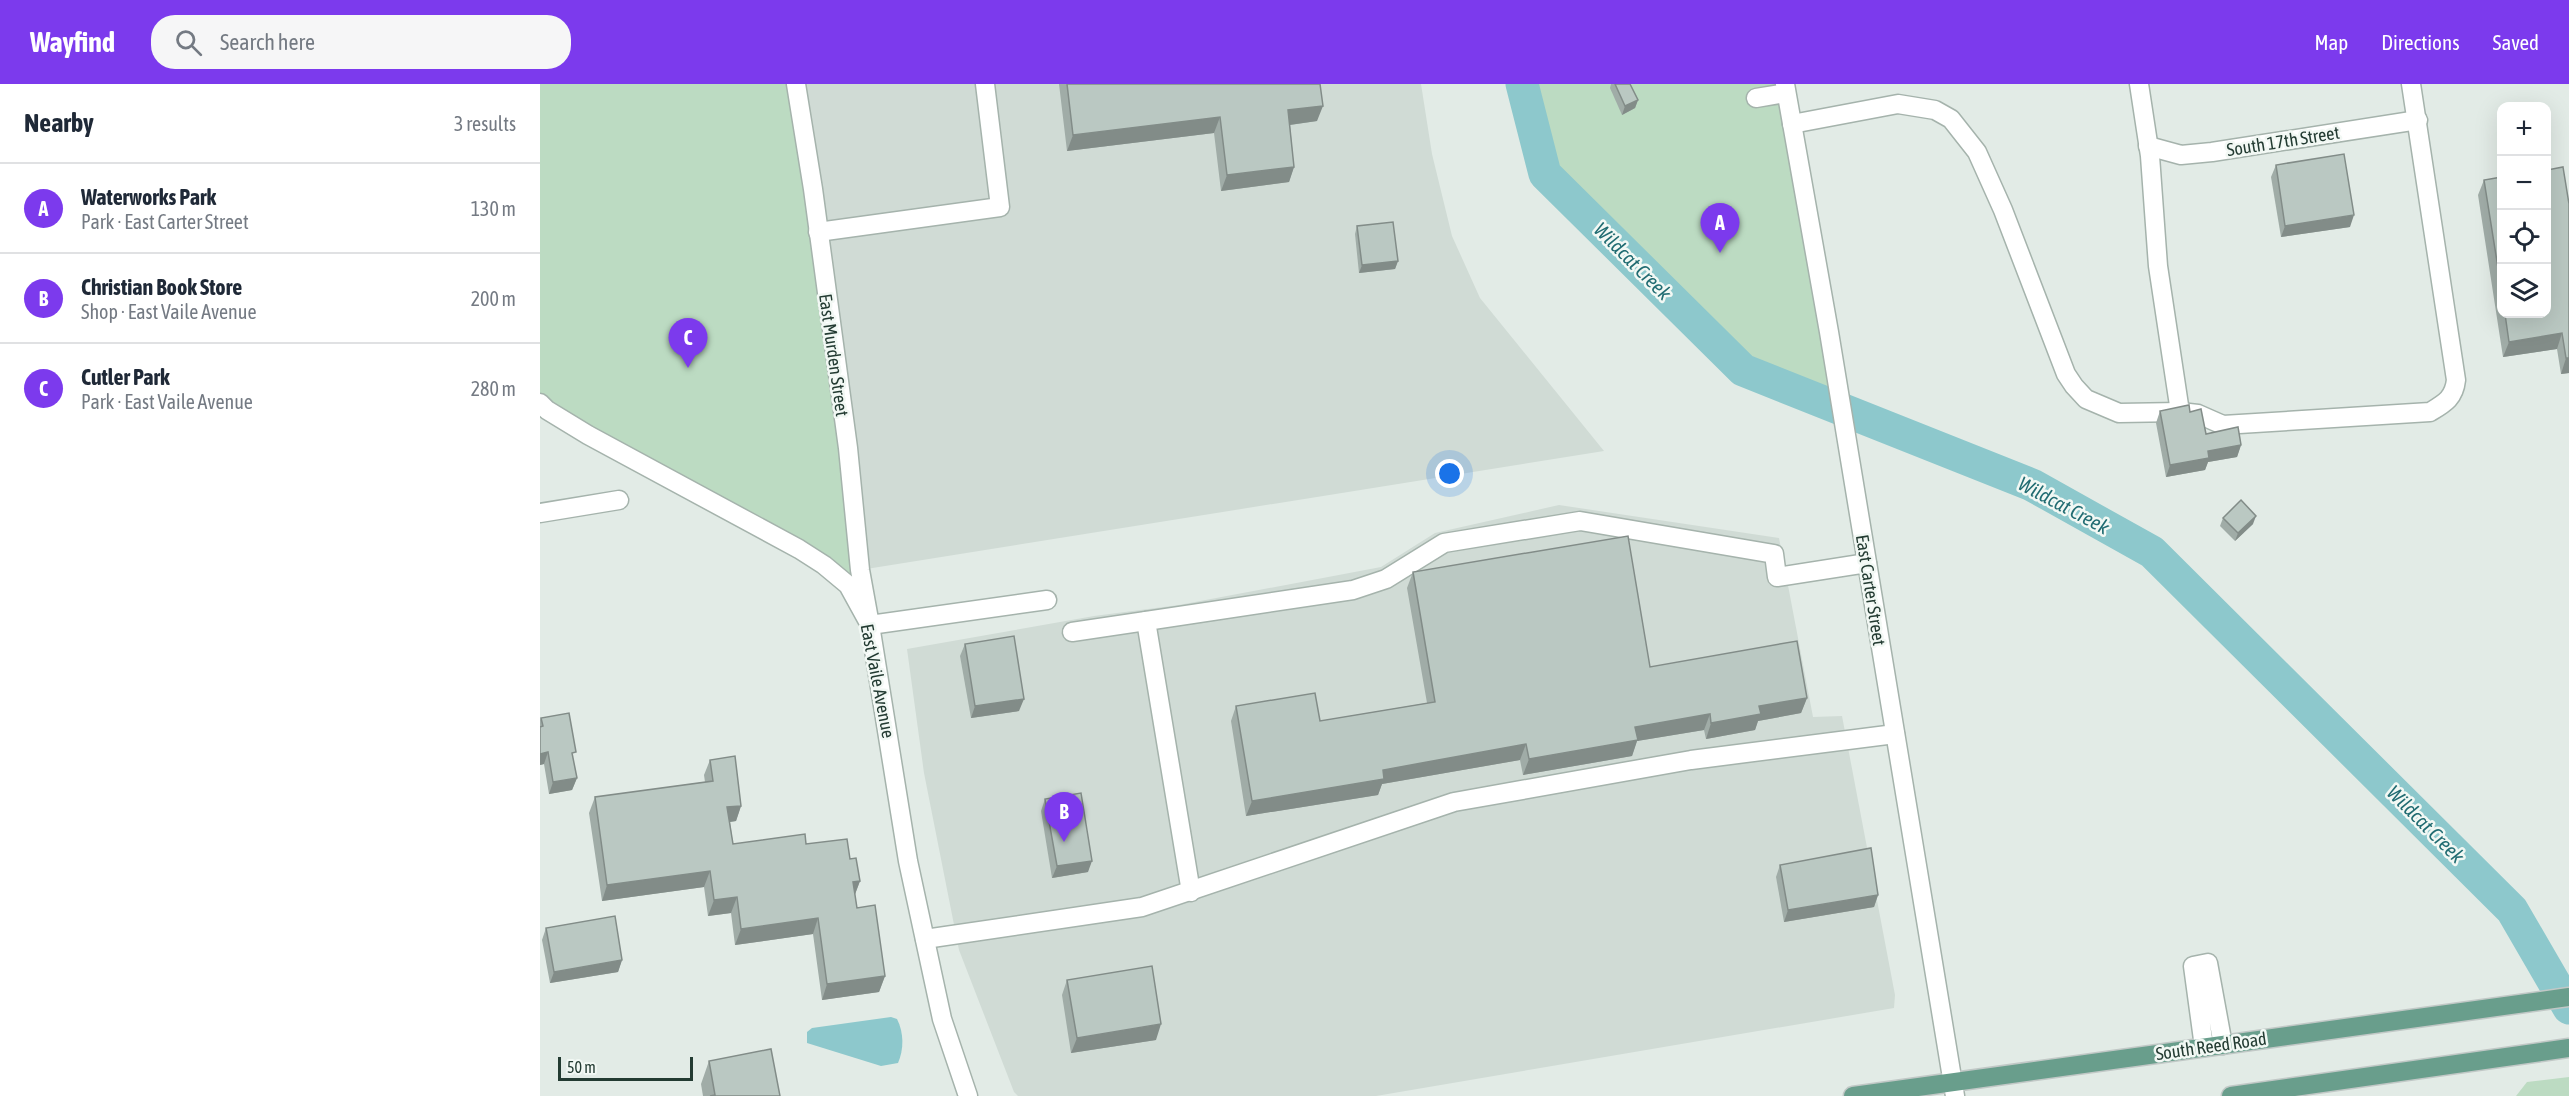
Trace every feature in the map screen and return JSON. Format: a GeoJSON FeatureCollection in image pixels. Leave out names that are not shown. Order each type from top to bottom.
{"type":"FeatureCollection","features":[{"type":"Feature","properties":{"kind":"main road","name":"South Reed Road"},"geometry":{"type":"LineString","coordinates":[[1852,1096],[1953,1089],[2204,1047],[2569,997]]}},
{"type":"Feature","properties":{"kind":"main road"},"geometry":{"type":"LineString","coordinates":[[2231,1096],[2569,1048]]}},
{"type":"Feature","properties":{"kind":"street","name":"East Murden Street"},"geometry":{"type":"LineString","coordinates":[[796,84],[848,448],[860,570],[870,625]]}},
{"type":"Feature","properties":{"kind":"street"},"geometry":{"type":"LineString","coordinates":[[818,232],[1000,207],[985,84]]}},
{"type":"Feature","properties":{"kind":"street"},"geometry":{"type":"LineString","coordinates":[[2139,84],[2148,146],[2158,266],[2180,411]]}},
{"type":"Feature","properties":{"kind":"street"},"geometry":{"type":"LineString","coordinates":[[1792,124],[1898,104],[1935,110],[1951,119],[1977,152],[2003,210],[2066,374],[2086,399],[2119,413],[2180,411],[2198,414],[2223,425],[2430,412],[2450,400],[2456,380],[2411,84]]}},
{"type":"Feature","properties":{"kind":"street"},"geometry":{"type":"LineString","coordinates":[[1756,98],[1786,89]]}},
{"type":"Feature","properties":{"kind":"street","name":"East Carter Street"},"geometry":{"type":"LineString","coordinates":[[1786,89],[1867,563],[1953,1089]]}},
{"type":"Feature","properties":{"kind":"street","name":"South 17th Street"},"geometry":{"type":"LineString","coordinates":[[2148,146],[2181,155],[2418,120]]}},
{"type":"Feature","properties":{"kind":"street","name":"East Vaile Avenue"},"geometry":{"type":"LineString","coordinates":[[540,403],[547,410],[588,435],[799,549],[824,565],[848,585],[870,625],[908,861],[942,1019],[968,1096]]}},
{"type":"Feature","properties":{"kind":"street"},"geometry":{"type":"LineString","coordinates":[[540,513],[620,500]]}},
{"type":"Feature","properties":{"kind":"street"},"geometry":{"type":"LineString","coordinates":[[1072,632],[1353,590],[1386,579],[1444,543],[1580,521],[1774,554],[1777,577],[1867,563]]}},
{"type":"Feature","properties":{"kind":"street"},"geometry":{"type":"LineString","coordinates":[[870,625],[1047,600]]}},
{"type":"Feature","properties":{"kind":"street"},"geometry":{"type":"LineString","coordinates":[[1146,621],[1191,892]]}},
{"type":"Feature","properties":{"kind":"street"},"geometry":{"type":"LineString","coordinates":[[925,939],[1142,907],[1454,802],[1691,760],[1895,734]]}},
{"type":"Feature","properties":{"kind":"street"},"geometry":{"type":"LineString","coordinates":[[2204,1047],[2193,966],[2208,963],[2223,1045]]}},
{"type":"Feature","properties":{"kind":"shaded area"},"geometry":{"type":"Polygon","coordinates":[[[796,84],[1421,84],[1432,154],[1452,236],[1480,298],[1604,451],[860,570],[796,84]]]}},
{"type":"Feature","properties":{"kind":"shaded area"},"geometry":{"type":"Polygon","coordinates":[[[1559,505],[1779,538],[1813,717],[1842,716],[1895,995],[1894,1008],[1376,1096],[1018,1096],[1014,1092],[959,950],[924,773],[907,649],[1094,616],[1179,605],[1381,567],[1435,533],[1559,505]]]}},
{"type":"Feature","properties":{"kind":"green space"},"geometry":{"type":"Polygon","coordinates":[[[540,84],[796,84],[860,570],[848,585],[540,403],[540,84]]]}},
{"type":"Feature","properties":{"kind":"green space"},"geometry":{"type":"Polygon","coordinates":[[[1522,84],[1785,84],[1841,410],[1743,370],[1545,174],[1522,84]]]}},
{"type":"Feature","properties":{"kind":"green space"},"geometry":{"type":"Polygon","coordinates":[[[2569,1077],[2569,1096],[2516,1096],[2527,1082],[2569,1077]]]}},
{"type":"Feature","properties":{"kind":"water"},"geometry":{"type":"Polygon","coordinates":[[[891,1017],[897,1019],[902,1035],[898,1063],[881,1066],[807,1043],[807,1032],[812,1028],[891,1017]]]}},
{"type":"Feature","properties":{"kind":"building"},"geometry":{"type":"Polygon","coordinates":[[[1067,84],[1320,84],[1323,106],[1288,110],[1294,167],[1227,175],[1220,117],[1073,135],[1067,84]]]}},
{"type":"Feature","properties":{"kind":"building"},"geometry":{"type":"Polygon","coordinates":[[[1615,84],[1630,84],[1638,100],[1625,106],[1615,84]]]}},
{"type":"Feature","properties":{"kind":"building"},"geometry":{"type":"Polygon","coordinates":[[[2344,154],[2354,215],[2285,226],[2276,165],[2344,154]]]}},
{"type":"Feature","properties":{"kind":"building"},"geometry":{"type":"Polygon","coordinates":[[[2563,167],[2569,204],[2569,358],[2566,358],[2562,333],[2509,342],[2506,318],[2551,318],[2551,169],[2563,167]]]}},
{"type":"Feature","properties":{"kind":"building"},"geometry":{"type":"Polygon","coordinates":[[[2497,178],[2497,262],[2484,180],[2497,178]]]}},
{"type":"Feature","properties":{"kind":"building"},"geometry":{"type":"Polygon","coordinates":[[[1393,222],[1398,261],[1362,265],[1357,226],[1393,222]]]}},
{"type":"Feature","properties":{"kind":"building"},"geometry":{"type":"Polygon","coordinates":[[[2189,405],[2190,412],[2201,409],[2206,434],[2238,427],[2241,445],[2208,451],[2209,458],[2170,465],[2160,411],[2189,405]]]}},
{"type":"Feature","properties":{"kind":"building"},"geometry":{"type":"Polygon","coordinates":[[[2241,500],[2256,516],[2238,533],[2223,518],[2241,500]]]}},
{"type":"Feature","properties":{"kind":"building"},"geometry":{"type":"Polygon","coordinates":[[[1628,536],[1650,667],[1797,641],[1807,698],[1759,706],[1761,714],[1711,723],[1710,714],[1635,727],[1638,740],[1529,759],[1526,744],[1383,770],[1384,779],[1252,801],[1236,706],[1315,693],[1320,721],[1435,702],[1413,572],[1628,536]]]}},
{"type":"Feature","properties":{"kind":"building"},"geometry":{"type":"Polygon","coordinates":[[[1014,636],[1024,699],[975,706],[965,644],[1014,636]]]}},
{"type":"Feature","properties":{"kind":"building"},"geometry":{"type":"Polygon","coordinates":[[[569,713],[576,752],[572,753],[577,778],[553,782],[548,752],[540,754],[540,727],[543,726],[541,718],[569,713]]]}},
{"type":"Feature","properties":{"kind":"building"},"geometry":{"type":"Polygon","coordinates":[[[735,756],[741,806],[727,807],[733,844],[805,834],[806,844],[847,839],[850,859],[856,858],[860,881],[853,882],[857,908],[875,905],[885,976],[827,984],[818,918],[741,929],[737,897],[714,900],[710,871],[607,885],[595,797],[713,781],[710,760],[735,756]]]}},
{"type":"Feature","properties":{"kind":"building"},"geometry":{"type":"Polygon","coordinates":[[[1081,793],[1092,861],[1057,866],[1045,799],[1081,793]]]}},
{"type":"Feature","properties":{"kind":"building"},"geometry":{"type":"Polygon","coordinates":[[[1871,848],[1878,895],[1788,910],[1780,865],[1871,848]]]}},
{"type":"Feature","properties":{"kind":"building"},"geometry":{"type":"Polygon","coordinates":[[[615,916],[622,960],[554,972],[546,928],[615,916]]]}},
{"type":"Feature","properties":{"kind":"building"},"geometry":{"type":"Polygon","coordinates":[[[1152,966],[1161,1024],[1077,1038],[1067,980],[1152,966]]]}},
{"type":"Feature","properties":{"kind":"building"},"geometry":{"type":"Polygon","coordinates":[[[771,1049],[780,1096],[710,1096],[715,1095],[709,1061],[771,1049]]]}},
{"type":"Feature","properties":{"kind":"waterway","name":"Wildcat Creek"},"geometry":{"type":"LineString","coordinates":[[1522,84],[1545,174],[1743,370],[2032,485],[2152,552],[2512,910],[2569,1008]]}},
{"type":"Feature","properties":{"kind":"place","name":"Waterworks Park"},"geometry":{"type":"Point","coordinates":[1720,253]}},
{"type":"Feature","properties":{"kind":"place","name":"Cutler Park"},"geometry":{"type":"Point","coordinates":[688,368]}},
{"type":"Feature","properties":{"kind":"place","name":"Christian Book Store"},"geometry":{"type":"Point","coordinates":[1064,842]}}]}
